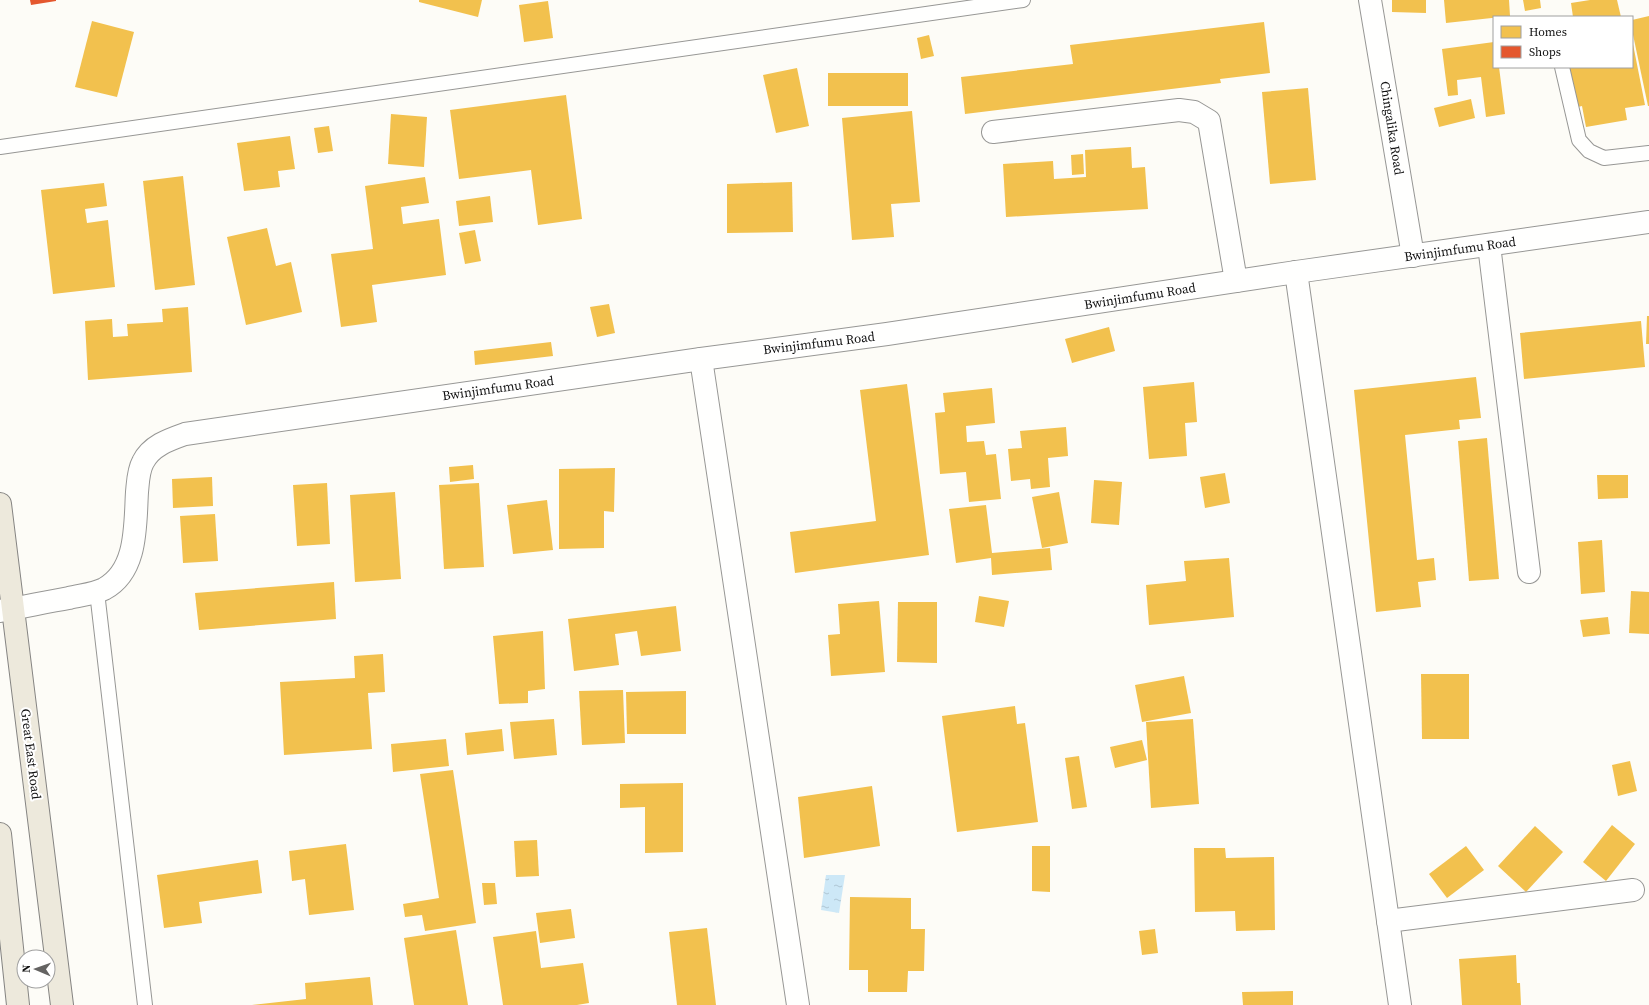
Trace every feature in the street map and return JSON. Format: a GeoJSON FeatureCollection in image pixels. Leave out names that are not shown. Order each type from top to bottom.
{"type":"FeatureCollection","features":[{"type":"Feature","properties":{"kind":"main road","name":"Great East Road"},"geometry":{"type":"LineString","coordinates":[[0,504],[6,610],[62,1005]]}},
{"type":"Feature","properties":{"kind":"main road"},"geometry":{"type":"LineString","coordinates":[[0,834],[18,1005]]}},
{"type":"Feature","properties":{"kind":"street","name":"Chingalika Road"},"geometry":{"type":"LineString","coordinates":[[1370,0],[1413,256]]}},
{"type":"Feature","properties":{"kind":"street"},"geometry":{"type":"LineString","coordinates":[[992,132],[1179,110],[1194,112],[1209,121],[1236,281]]}},
{"type":"Feature","properties":{"kind":"street","name":"Bwinjimfumu Road"},"geometry":{"type":"LineString","coordinates":[[6,610],[97,592],[114,582],[121,574],[128,560],[134,537],[138,478],[143,462],[153,450],[165,441],[184,434],[701,359],[887,334],[1296,272],[1649,222]]}},
{"type":"Feature","properties":{"kind":"street"},"geometry":{"type":"LineString","coordinates":[[1489,245],[1529,572]]}},
{"type":"Feature","properties":{"kind":"street"},"geometry":{"type":"LineString","coordinates":[[1296,272],[1400,1005]]}},
{"type":"Feature","properties":{"kind":"street"},"geometry":{"type":"LineString","coordinates":[[701,359],[798,1005]]}},
{"type":"Feature","properties":{"kind":"street"},"geometry":{"type":"LineString","coordinates":[[1388,921],[1633,890]]}},
{"type":"Feature","properties":{"kind":"lane"},"geometry":{"type":"LineString","coordinates":[[0,147],[1023,0]]}},
{"type":"Feature","properties":{"kind":"lane"},"geometry":{"type":"LineString","coordinates":[[1562,68],[1578,140],[1589,152],[1604,158],[1649,153]]}},
{"type":"Feature","properties":{"kind":"lane"},"geometry":{"type":"LineString","coordinates":[[97,592],[145,1005]]}},
{"type":"Feature","properties":{"kind":"water"},"geometry":{"type":"Polygon","coordinates":[[[826,875],[845,875],[839,913],[821,910],[826,875]]]}},
{"type":"Feature","properties":{"kind":"building: Homes"},"geometry":{"type":"Polygon","coordinates":[[[419,0],[482,0],[478,17],[419,2],[419,0]]]}},
{"type":"Feature","properties":{"kind":"building: Homes"},"geometry":{"type":"Polygon","coordinates":[[[1392,0],[1426,0],[1426,13],[1392,12],[1392,0]]]}},
{"type":"Feature","properties":{"kind":"building: Homes"},"geometry":{"type":"Polygon","coordinates":[[[1444,0],[1509,0],[1510,16],[1493,16],[1493,18],[1446,23],[1444,0]]]}},
{"type":"Feature","properties":{"kind":"building: Homes"},"geometry":{"type":"Polygon","coordinates":[[[1523,0],[1540,0],[1541,8],[1525,11],[1523,0]]]}},
{"type":"Feature","properties":{"kind":"building: Homes"},"geometry":{"type":"Polygon","coordinates":[[[1590,0],[1617,0],[1621,16],[1573,16],[1571,3],[1590,0]]]}},
{"type":"Feature","properties":{"kind":"building: Homes"},"geometry":{"type":"Polygon","coordinates":[[[548,1],[553,38],[524,42],[519,5],[548,1]]]}},
{"type":"Feature","properties":{"kind":"building: Homes"},"geometry":{"type":"Polygon","coordinates":[[[1649,16],[1649,106],[1633,35],[1633,20],[1649,16]]]}},
{"type":"Feature","properties":{"kind":"building: Homes"},"geometry":{"type":"Polygon","coordinates":[[[92,21],[134,32],[117,97],[75,87],[92,21]]]}},
{"type":"Feature","properties":{"kind":"building: Homes"},"geometry":{"type":"Polygon","coordinates":[[[1264,22],[1270,73],[1220,79],[1221,83],[965,114],[961,77],[1073,64],[1070,45],[1264,22]]]}},
{"type":"Feature","properties":{"kind":"building: Homes"},"geometry":{"type":"Polygon","coordinates":[[[929,35],[934,56],[921,59],[917,38],[929,35]]]}},
{"type":"Feature","properties":{"kind":"building: Homes"},"geometry":{"type":"Polygon","coordinates":[[[1493,42],[1493,68],[1499,68],[1505,114],[1486,117],[1481,77],[1457,80],[1458,95],[1448,96],[1442,49],[1493,42]]]}},
{"type":"Feature","properties":{"kind":"building: Homes"},"geometry":{"type":"Polygon","coordinates":[[[1633,44],[1645,105],[1625,108],[1627,120],[1586,127],[1582,106],[1574,108],[1567,68],[1633,68],[1633,44]]]}},
{"type":"Feature","properties":{"kind":"building: Homes"},"geometry":{"type":"Polygon","coordinates":[[[797,68],[809,126],[776,133],[763,75],[797,68]]]}},
{"type":"Feature","properties":{"kind":"building: Homes"},"geometry":{"type":"Polygon","coordinates":[[[828,73],[908,73],[908,106],[828,106],[828,73]]]}},
{"type":"Feature","properties":{"kind":"building: Homes"},"geometry":{"type":"Polygon","coordinates":[[[1308,88],[1316,180],[1270,184],[1262,92],[1308,88]]]}},
{"type":"Feature","properties":{"kind":"building: Homes"},"geometry":{"type":"Polygon","coordinates":[[[566,95],[582,219],[538,225],[531,170],[459,179],[450,110],[566,95]]]}},
{"type":"Feature","properties":{"kind":"building: Homes"},"geometry":{"type":"Polygon","coordinates":[[[1471,99],[1475,118],[1439,127],[1434,108],[1471,99]]]}},
{"type":"Feature","properties":{"kind":"building: Homes"},"geometry":{"type":"Polygon","coordinates":[[[912,111],[920,202],[891,204],[894,237],[852,240],[842,118],[912,111]]]}},
{"type":"Feature","properties":{"kind":"building: Homes"},"geometry":{"type":"Polygon","coordinates":[[[391,114],[427,117],[424,167],[388,164],[391,114]]]}},
{"type":"Feature","properties":{"kind":"building: Homes"},"geometry":{"type":"Polygon","coordinates":[[[329,126],[333,151],[318,153],[314,128],[329,126]]]}},
{"type":"Feature","properties":{"kind":"building: Homes"},"geometry":{"type":"Polygon","coordinates":[[[290,136],[295,169],[278,171],[280,187],[244,191],[237,143],[290,136]]]}},
{"type":"Feature","properties":{"kind":"building: Homes"},"geometry":{"type":"Polygon","coordinates":[[[1131,147],[1132,168],[1145,167],[1148,209],[1006,217],[1003,164],[1053,161],[1054,179],[1086,177],[1085,150],[1131,147]]]}},
{"type":"Feature","properties":{"kind":"building: Homes"},"geometry":{"type":"Polygon","coordinates":[[[1083,154],[1084,174],[1072,175],[1071,155],[1083,154]]]}},
{"type":"Feature","properties":{"kind":"building: Homes"},"geometry":{"type":"Polygon","coordinates":[[[183,176],[195,285],[155,290],[143,181],[183,176]]]}},
{"type":"Feature","properties":{"kind":"building: Homes"},"geometry":{"type":"Polygon","coordinates":[[[425,177],[429,203],[401,207],[403,224],[439,219],[446,275],[372,285],[377,322],[341,327],[331,254],[373,249],[365,186],[425,177]]]}},
{"type":"Feature","properties":{"kind":"building: Homes"},"geometry":{"type":"Polygon","coordinates":[[[792,182],[793,232],[727,233],[727,184],[792,182]]]}},
{"type":"Feature","properties":{"kind":"building: Homes"},"geometry":{"type":"Polygon","coordinates":[[[104,183],[107,206],[85,209],[87,223],[108,220],[115,287],[53,294],[41,190],[104,183]]]}},
{"type":"Feature","properties":{"kind":"building: Homes"},"geometry":{"type":"Polygon","coordinates":[[[490,196],[493,222],[459,226],[456,201],[490,196]]]}},
{"type":"Feature","properties":{"kind":"building: Homes"},"geometry":{"type":"Polygon","coordinates":[[[267,228],[276,266],[291,262],[302,312],[246,325],[227,237],[267,228]]]}},
{"type":"Feature","properties":{"kind":"building: Homes"},"geometry":{"type":"Polygon","coordinates":[[[475,230],[481,261],[465,264],[459,233],[475,230]]]}},
{"type":"Feature","properties":{"kind":"building: Homes"},"geometry":{"type":"Polygon","coordinates":[[[609,304],[615,333],[597,337],[590,307],[609,304]]]}},
{"type":"Feature","properties":{"kind":"building: Homes"},"geometry":{"type":"Polygon","coordinates":[[[188,307],[192,372],[88,380],[85,321],[112,319],[113,337],[128,336],[127,324],[163,322],[162,309],[188,307]]]}},
{"type":"Feature","properties":{"kind":"building: Homes"},"geometry":{"type":"Polygon","coordinates":[[[1647,316],[1649,316],[1649,344],[1646,344],[1647,316]]]}},
{"type":"Feature","properties":{"kind":"building: Homes"},"geometry":{"type":"Polygon","coordinates":[[[1641,321],[1645,367],[1524,379],[1520,333],[1641,321]]]}},
{"type":"Feature","properties":{"kind":"building: Homes"},"geometry":{"type":"Polygon","coordinates":[[[1109,327],[1115,351],[1072,363],[1065,339],[1109,327]]]}},
{"type":"Feature","properties":{"kind":"building: Homes"},"geometry":{"type":"Polygon","coordinates":[[[551,342],[553,356],[475,365],[474,351],[551,342]]]}},
{"type":"Feature","properties":{"kind":"building: Homes"},"geometry":{"type":"Polygon","coordinates":[[[1476,377],[1481,418],[1459,420],[1460,429],[1405,435],[1417,560],[1434,558],[1436,580],[1418,582],[1421,607],[1376,612],[1354,390],[1476,377]]]}},
{"type":"Feature","properties":{"kind":"building: Homes"},"geometry":{"type":"Polygon","coordinates":[[[1194,382],[1197,422],[1185,423],[1187,456],[1149,459],[1143,387],[1194,382]]]}},
{"type":"Feature","properties":{"kind":"building: Homes"},"geometry":{"type":"Polygon","coordinates":[[[907,384],[929,555],[795,573],[790,532],[876,521],[860,390],[907,384]]]}},
{"type":"Feature","properties":{"kind":"building: Homes"},"geometry":{"type":"Polygon","coordinates":[[[992,388],[995,423],[966,426],[967,442],[984,441],[986,455],[996,454],[1001,499],[969,502],[966,472],[940,474],[935,413],[945,412],[943,393],[992,388]]]}},
{"type":"Feature","properties":{"kind":"building: Homes"},"geometry":{"type":"Polygon","coordinates":[[[1066,427],[1068,456],[1048,458],[1050,487],[1031,489],[1030,479],[1011,481],[1008,449],[1022,448],[1020,431],[1066,427]]]}},
{"type":"Feature","properties":{"kind":"building: Homes"},"geometry":{"type":"Polygon","coordinates":[[[1487,438],[1499,579],[1469,581],[1458,441],[1487,438]]]}},
{"type":"Feature","properties":{"kind":"building: Homes"},"geometry":{"type":"Polygon","coordinates":[[[473,465],[474,479],[450,482],[449,467],[473,465]]]}},
{"type":"Feature","properties":{"kind":"building: Homes"},"geometry":{"type":"Polygon","coordinates":[[[615,468],[614,512],[604,511],[604,548],[559,549],[559,469],[615,468]]]}},
{"type":"Feature","properties":{"kind":"building: Homes"},"geometry":{"type":"Polygon","coordinates":[[[1225,473],[1230,503],[1205,508],[1200,477],[1225,473]]]}},
{"type":"Feature","properties":{"kind":"building: Homes"},"geometry":{"type":"Polygon","coordinates":[[[1597,475],[1628,475],[1628,498],[1598,499],[1597,475]]]}},
{"type":"Feature","properties":{"kind":"building: Homes"},"geometry":{"type":"Polygon","coordinates":[[[212,477],[213,506],[173,508],[172,479],[212,477]]]}},
{"type":"Feature","properties":{"kind":"building: Homes"},"geometry":{"type":"Polygon","coordinates":[[[1094,480],[1122,482],[1119,525],[1091,523],[1094,480]]]}},
{"type":"Feature","properties":{"kind":"building: Homes"},"geometry":{"type":"Polygon","coordinates":[[[327,483],[330,544],[297,546],[293,485],[327,483]]]}},
{"type":"Feature","properties":{"kind":"building: Homes"},"geometry":{"type":"Polygon","coordinates":[[[479,483],[484,567],[444,569],[439,485],[479,483]]]}},
{"type":"Feature","properties":{"kind":"building: Homes"},"geometry":{"type":"Polygon","coordinates":[[[395,492],[401,579],[355,582],[350,495],[395,492]]]}},
{"type":"Feature","properties":{"kind":"building: Homes"},"geometry":{"type":"Polygon","coordinates":[[[1059,492],[1068,543],[1042,548],[1032,497],[1059,492]]]}},
{"type":"Feature","properties":{"kind":"building: Homes"},"geometry":{"type":"Polygon","coordinates":[[[547,500],[553,550],[513,554],[507,505],[547,500]]]}},
{"type":"Feature","properties":{"kind":"building: Homes"},"geometry":{"type":"Polygon","coordinates":[[[986,505],[992,553],[1050,548],[1052,570],[992,575],[991,558],[956,563],[949,509],[986,505]]]}},
{"type":"Feature","properties":{"kind":"building: Homes"},"geometry":{"type":"Polygon","coordinates":[[[215,514],[218,561],[183,563],[180,516],[215,514]]]}},
{"type":"Feature","properties":{"kind":"building: Homes"},"geometry":{"type":"Polygon","coordinates":[[[1602,540],[1605,592],[1581,594],[1578,542],[1602,540]]]}},
{"type":"Feature","properties":{"kind":"building: Homes"},"geometry":{"type":"Polygon","coordinates":[[[1229,558],[1234,617],[1149,625],[1146,585],[1186,581],[1184,561],[1229,558]]]}},
{"type":"Feature","properties":{"kind":"building: Homes"},"geometry":{"type":"Polygon","coordinates":[[[334,582],[336,619],[199,630],[195,593],[334,582]]]}},
{"type":"Feature","properties":{"kind":"building: Homes"},"geometry":{"type":"Polygon","coordinates":[[[1631,591],[1649,592],[1649,634],[1629,633],[1631,591]]]}},
{"type":"Feature","properties":{"kind":"building: Homes"},"geometry":{"type":"Polygon","coordinates":[[[979,596],[1009,601],[1004,627],[975,622],[979,596]]]}},
{"type":"Feature","properties":{"kind":"building: Homes"},"geometry":{"type":"Polygon","coordinates":[[[879,601],[885,672],[831,676],[828,635],[840,634],[838,604],[879,601]]]}},
{"type":"Feature","properties":{"kind":"building: Homes"},"geometry":{"type":"Polygon","coordinates":[[[898,602],[937,602],[937,663],[897,662],[898,602]]]}},
{"type":"Feature","properties":{"kind":"building: Homes"},"geometry":{"type":"Polygon","coordinates":[[[676,606],[681,651],[641,656],[637,631],[615,634],[619,665],[574,671],[568,619],[676,606]]]}},
{"type":"Feature","properties":{"kind":"building: Homes"},"geometry":{"type":"Polygon","coordinates":[[[1608,617],[1610,634],[1583,637],[1580,620],[1608,617]]]}},
{"type":"Feature","properties":{"kind":"building: Homes"},"geometry":{"type":"Polygon","coordinates":[[[543,631],[545,689],[528,691],[528,703],[499,704],[493,636],[543,631]]]}},
{"type":"Feature","properties":{"kind":"building: Homes"},"geometry":{"type":"Polygon","coordinates":[[[383,654],[385,692],[368,693],[372,749],[284,755],[280,682],[355,678],[354,656],[383,654]]]}},
{"type":"Feature","properties":{"kind":"building: Homes"},"geometry":{"type":"Polygon","coordinates":[[[1421,674],[1469,674],[1469,739],[1422,739],[1421,674]]]}},
{"type":"Feature","properties":{"kind":"building: Homes"},"geometry":{"type":"Polygon","coordinates":[[[1184,676],[1191,713],[1142,722],[1135,685],[1184,676]]]}},
{"type":"Feature","properties":{"kind":"building: Homes"},"geometry":{"type":"Polygon","coordinates":[[[623,690],[625,743],[582,745],[579,691],[623,690]]]}},
{"type":"Feature","properties":{"kind":"building: Homes"},"geometry":{"type":"Polygon","coordinates":[[[686,691],[686,734],[627,734],[626,692],[686,691]]]}},
{"type":"Feature","properties":{"kind":"building: Homes"},"geometry":{"type":"Polygon","coordinates":[[[1015,706],[1017,724],[1025,723],[1038,822],[957,832],[942,716],[1015,706]]]}},
{"type":"Feature","properties":{"kind":"building: Homes"},"geometry":{"type":"Polygon","coordinates":[[[554,719],[557,755],[514,759],[510,722],[554,719]]]}},
{"type":"Feature","properties":{"kind":"building: Homes"},"geometry":{"type":"Polygon","coordinates":[[[1193,719],[1199,804],[1151,808],[1146,722],[1193,719]]]}},
{"type":"Feature","properties":{"kind":"building: Homes"},"geometry":{"type":"Polygon","coordinates":[[[502,729],[504,751],[467,755],[465,733],[502,729]]]}},
{"type":"Feature","properties":{"kind":"building: Homes"},"geometry":{"type":"Polygon","coordinates":[[[446,739],[449,766],[393,772],[391,744],[446,739]]]}},
{"type":"Feature","properties":{"kind":"building: Homes"},"geometry":{"type":"Polygon","coordinates":[[[1142,740],[1147,760],[1115,768],[1110,747],[1142,740]]]}},
{"type":"Feature","properties":{"kind":"building: Homes"},"geometry":{"type":"Polygon","coordinates":[[[1079,756],[1087,807],[1072,809],[1065,758],[1079,756]]]}},
{"type":"Feature","properties":{"kind":"building: Homes"},"geometry":{"type":"Polygon","coordinates":[[[1630,761],[1637,791],[1618,796],[1612,765],[1630,761]]]}},
{"type":"Feature","properties":{"kind":"building: Homes"},"geometry":{"type":"Polygon","coordinates":[[[453,770],[476,923],[425,931],[422,915],[405,917],[403,904],[439,898],[420,774],[453,770]]]}},
{"type":"Feature","properties":{"kind":"building: Homes"},"geometry":{"type":"Polygon","coordinates":[[[683,783],[683,852],[645,853],[645,807],[620,808],[620,784],[683,783]]]}},
{"type":"Feature","properties":{"kind":"building: Homes"},"geometry":{"type":"Polygon","coordinates":[[[872,786],[880,846],[804,858],[798,797],[872,786]]]}},
{"type":"Feature","properties":{"kind":"building: Homes"},"geometry":{"type":"Polygon","coordinates":[[[1612,825],[1635,844],[1606,881],[1583,862],[1612,825]]]}},
{"type":"Feature","properties":{"kind":"building: Homes"},"geometry":{"type":"Polygon","coordinates":[[[1535,826],[1563,852],[1526,892],[1498,866],[1535,826]]]}},
{"type":"Feature","properties":{"kind":"building: Homes"},"geometry":{"type":"Polygon","coordinates":[[[537,840],[539,876],[516,877],[514,841],[537,840]]]}},
{"type":"Feature","properties":{"kind":"building: Homes"},"geometry":{"type":"Polygon","coordinates":[[[346,844],[354,910],[309,915],[305,879],[292,881],[289,851],[346,844]]]}},
{"type":"Feature","properties":{"kind":"building: Homes"},"geometry":{"type":"Polygon","coordinates":[[[1032,846],[1050,846],[1050,892],[1032,891],[1032,846]]]}},
{"type":"Feature","properties":{"kind":"building: Homes"},"geometry":{"type":"Polygon","coordinates":[[[1466,846],[1484,870],[1447,898],[1429,874],[1466,846]]]}},
{"type":"Feature","properties":{"kind":"building: Homes"},"geometry":{"type":"Polygon","coordinates":[[[1194,848],[1225,848],[1226,858],[1274,857],[1275,930],[1236,931],[1235,911],[1195,912],[1194,848]]]}},
{"type":"Feature","properties":{"kind":"building: Homes"},"geometry":{"type":"Polygon","coordinates":[[[258,860],[262,893],[199,902],[202,923],[164,928],[157,875],[258,860]]]}},
{"type":"Feature","properties":{"kind":"building: Homes"},"geometry":{"type":"Polygon","coordinates":[[[482,883],[495,883],[497,904],[484,905],[482,883]]]}},
{"type":"Feature","properties":{"kind":"building: Homes"},"geometry":{"type":"Polygon","coordinates":[[[850,897],[911,898],[911,929],[925,929],[924,971],[908,971],[907,992],[868,992],[868,970],[849,970],[850,897]]]}},
{"type":"Feature","properties":{"kind":"building: Homes"},"geometry":{"type":"Polygon","coordinates":[[[571,909],[575,938],[540,943],[536,913],[571,909]]]}},
{"type":"Feature","properties":{"kind":"building: Homes"},"geometry":{"type":"Polygon","coordinates":[[[707,928],[716,1005],[677,1005],[669,932],[707,928]]]}},
{"type":"Feature","properties":{"kind":"building: Homes"},"geometry":{"type":"Polygon","coordinates":[[[1155,929],[1158,953],[1142,955],[1139,931],[1155,929]]]}},
{"type":"Feature","properties":{"kind":"building: Homes"},"geometry":{"type":"Polygon","coordinates":[[[456,930],[468,1005],[414,1005],[404,938],[456,930]]]}},
{"type":"Feature","properties":{"kind":"building: Homes"},"geometry":{"type":"Polygon","coordinates":[[[536,931],[541,968],[583,963],[589,1003],[577,1005],[503,1005],[493,937],[536,931]]]}},
{"type":"Feature","properties":{"kind":"building: Homes"},"geometry":{"type":"Polygon","coordinates":[[[1516,955],[1517,983],[1520,983],[1521,1005],[1462,1005],[1459,959],[1516,955]]]}},
{"type":"Feature","properties":{"kind":"building: Homes"},"geometry":{"type":"Polygon","coordinates":[[[370,977],[373,1005],[252,1005],[306,999],[305,983],[370,977]]]}},
{"type":"Feature","properties":{"kind":"building: Homes"},"geometry":{"type":"Polygon","coordinates":[[[1293,991],[1293,1005],[1243,1005],[1242,992],[1293,991]]]}},
{"type":"Feature","properties":{"kind":"building: Shops"},"geometry":{"type":"Polygon","coordinates":[[[30,0],[56,0],[56,1],[31,5],[30,0]]]}}]}
